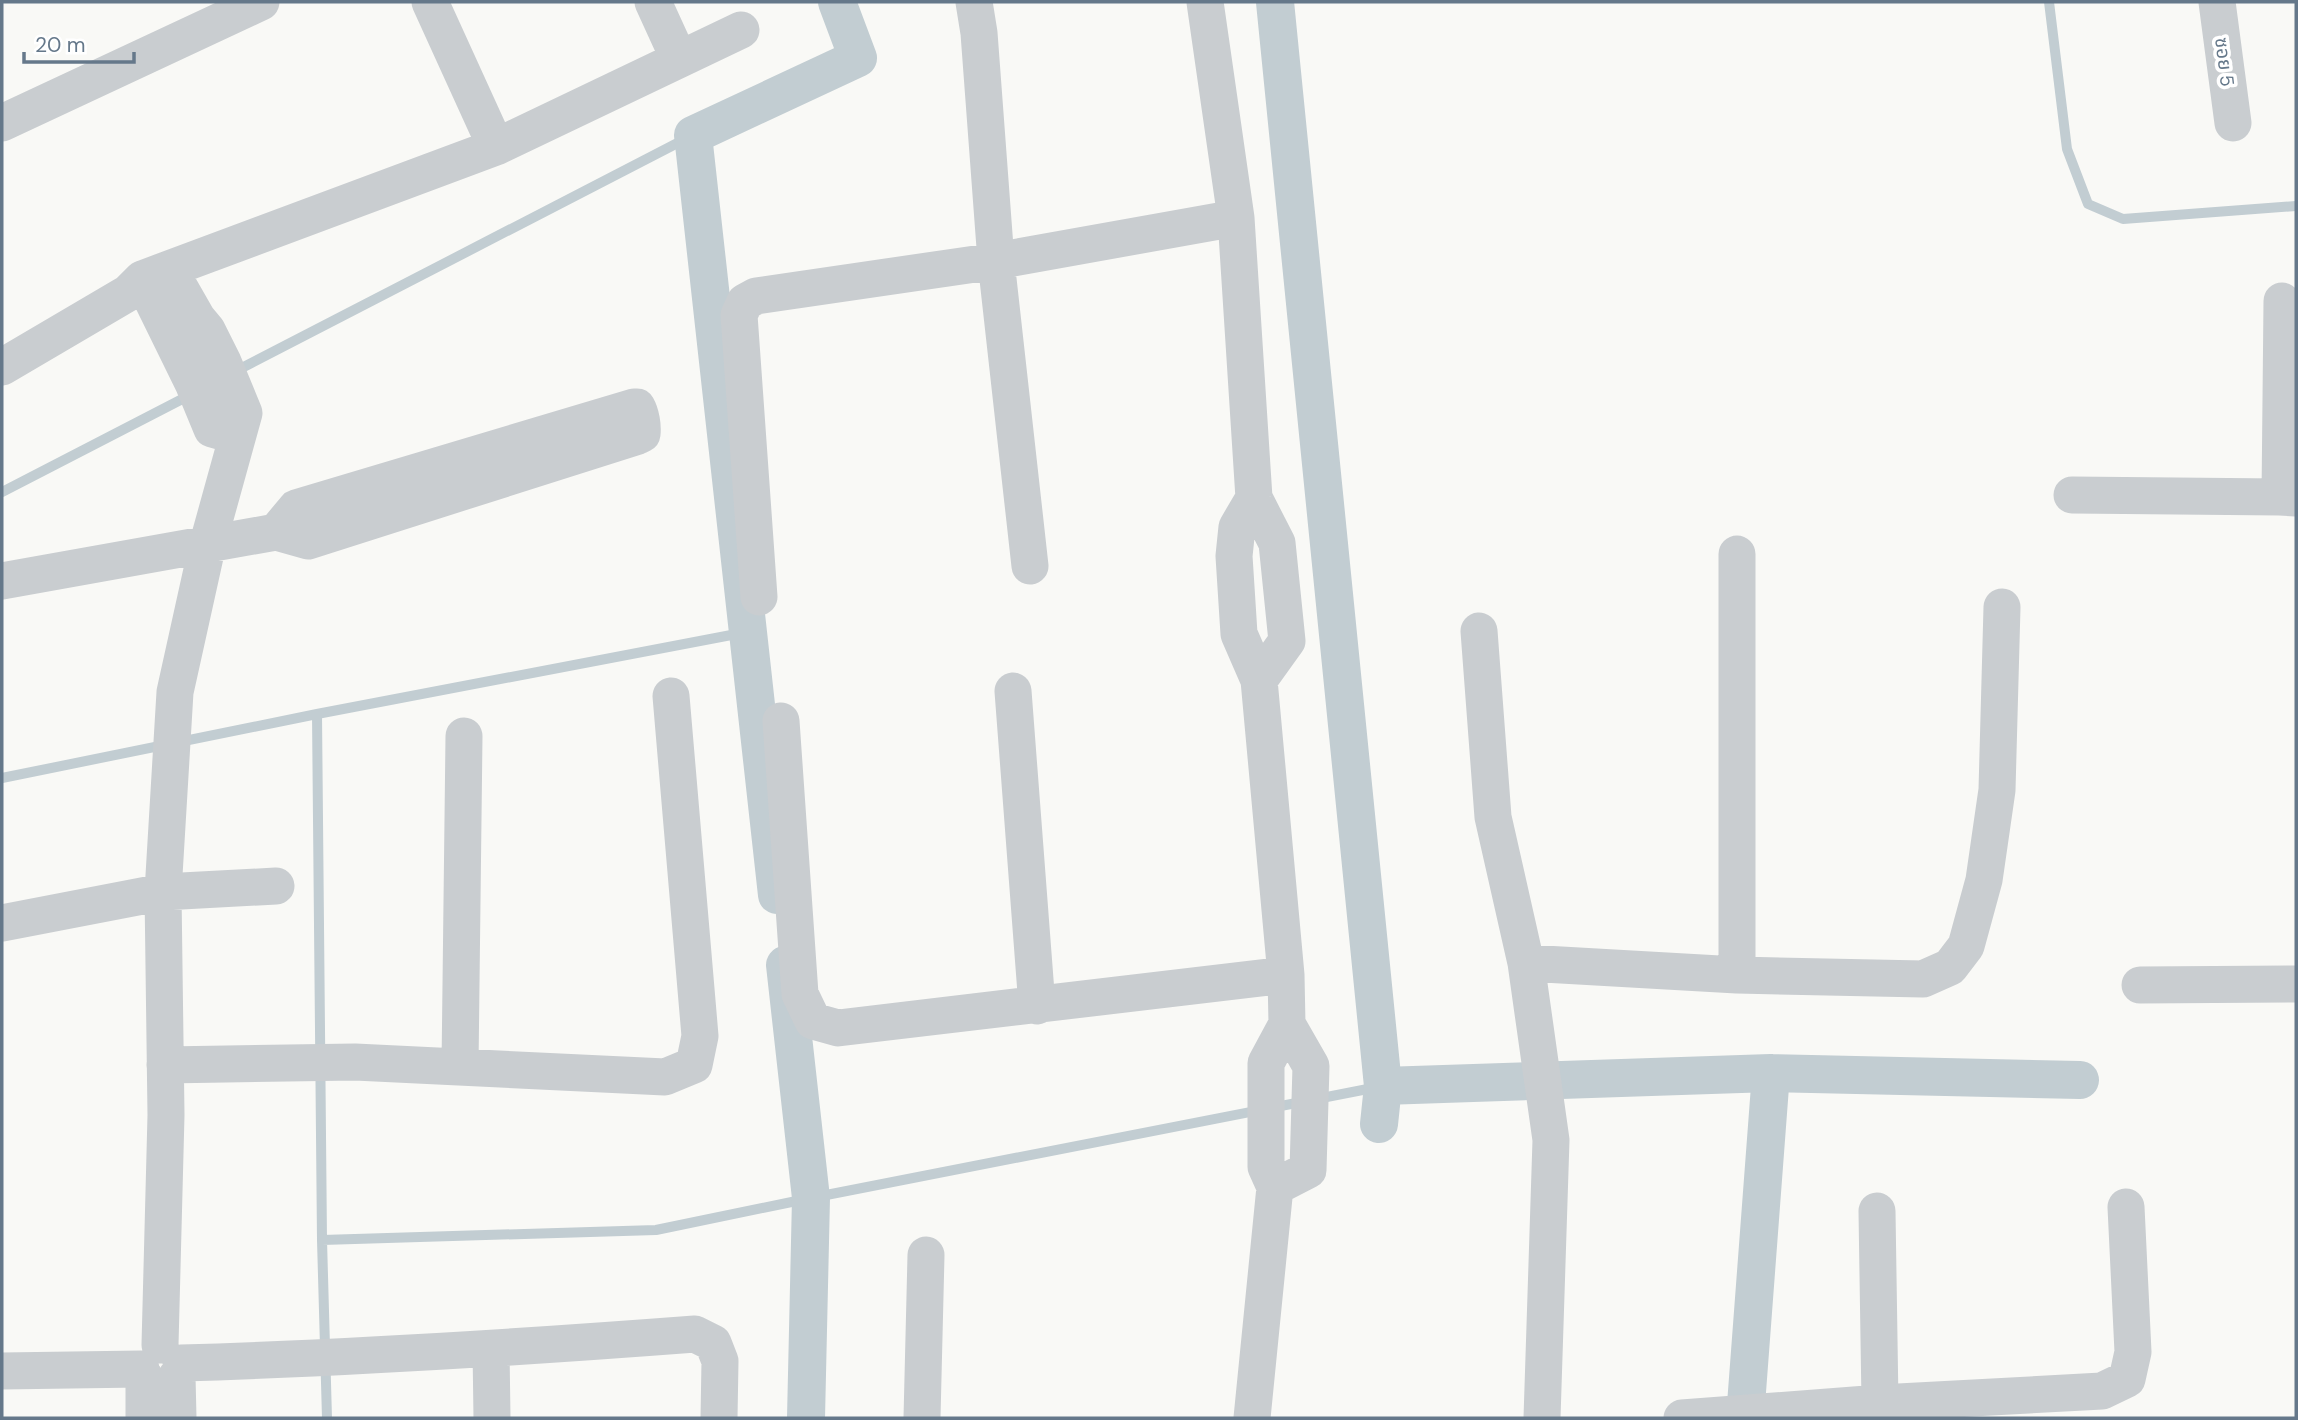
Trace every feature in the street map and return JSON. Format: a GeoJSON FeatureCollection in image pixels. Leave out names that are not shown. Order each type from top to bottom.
{"type":"FeatureCollection","features":[{"type":"Feature","properties":{"kind":"street"},"geometry":{"type":"LineString","coordinates":[[6,111],[204,14],[261,2]]}},
{"type":"Feature","properties":{"kind":"street"},"geometry":{"type":"LineString","coordinates":[[430,2],[496,146]]}},
{"type":"Feature","properties":{"kind":"street"},"geometry":{"type":"LineString","coordinates":[[653,2],[679,59]]}},
{"type":"Feature","properties":{"kind":"street"},"geometry":{"type":"LineString","coordinates":[[974,2],[979,33],[996,261],[1030,566]]}},
{"type":"Feature","properties":{"kind":"street"},"geometry":{"type":"LineString","coordinates":[[1205,2],[1236,218],[1254,498],[1277,542],[1287,641],[1259,680]]}},
{"type":"Feature","properties":{"kind":"street","name":"ซอย 5"},"geometry":{"type":"LineString","coordinates":[[2217,2],[2233,123]]}},
{"type":"Feature","properties":{"kind":"street"},"geometry":{"type":"LineString","coordinates":[[2,367],[128,293],[155,274],[496,146],[741,30]]}},
{"type":"Feature","properties":{"kind":"street"},"geometry":{"type":"LineString","coordinates":[[759,597],[739,315],[745,302],[756,296],[996,261],[1236,218]]}},
{"type":"Feature","properties":{"kind":"street"},"geometry":{"type":"LineString","coordinates":[[144,1418],[161,1366],[166,1115],[163,892],[175,692],[231,426],[223,362],[207,330],[155,274]]}},
{"type":"Feature","properties":{"kind":"street"},"geometry":{"type":"LineString","coordinates":[[155,274],[193,383],[231,426]]}},
{"type":"Feature","properties":{"kind":"street"},"geometry":{"type":"LineString","coordinates":[[2072,495],[2288,498],[2282,301]]}},
{"type":"Feature","properties":{"kind":"street"},"geometry":{"type":"LineString","coordinates":[[2,581],[276,532],[308,541],[638,436],[642,434],[639,411],[634,407],[296,508],[276,532]]}},
{"type":"Feature","properties":{"kind":"street"},"geometry":{"type":"LineString","coordinates":[[1254,498],[1237,527],[1234,556],[1239,634],[1259,680],[1286,975],[1287,1024],[1311,1066],[1308,1170],[1270,1170]]}},
{"type":"Feature","properties":{"kind":"street"},"geometry":{"type":"LineString","coordinates":[[1737,554],[1737,975]]}},
{"type":"Feature","properties":{"kind":"street"},"geometry":{"type":"LineString","coordinates":[[1526,963],[1737,975],[1923,979],[1950,967],[1966,946],[1984,880],[1997,790],[2002,607]]}},
{"type":"Feature","properties":{"kind":"street"},"geometry":{"type":"LineString","coordinates":[[1479,631],[1493,817],[1526,963],[1551,1140],[1542,1418]]}},
{"type":"Feature","properties":{"kind":"street"},"geometry":{"type":"LineString","coordinates":[[1013,691],[1037,1006]]}},
{"type":"Feature","properties":{"kind":"street"},"geometry":{"type":"LineString","coordinates":[[165,1065],[355,1062],[665,1077],[694,1065],[699,1036],[671,696]]}},
{"type":"Feature","properties":{"kind":"street"},"geometry":{"type":"LineString","coordinates":[[781,721],[800,994],[813,1021],[838,1028],[1286,975]]}},
{"type":"Feature","properties":{"kind":"street"},"geometry":{"type":"LineString","coordinates":[[460,1067],[464,736]]}},
{"type":"Feature","properties":{"kind":"street"},"geometry":{"type":"LineString","coordinates":[[2,923],[163,892],[276,887]]}},
{"type":"Feature","properties":{"kind":"street"},"geometry":{"type":"LineString","coordinates":[[2140,985],[2296,985]]}},
{"type":"Feature","properties":{"kind":"street"},"geometry":{"type":"LineString","coordinates":[[1252,1418],[1270,1170],[1266,1063],[1287,1024]]}},
{"type":"Feature","properties":{"kind":"street"},"geometry":{"type":"LineString","coordinates":[[1682,1418],[1880,1403],[2102,1391],[2127,1379],[2133,1352],[2126,1207]]}},
{"type":"Feature","properties":{"kind":"street"},"geometry":{"type":"LineString","coordinates":[[1877,1210],[1880,1403]]}},
{"type":"Feature","properties":{"kind":"street"},"geometry":{"type":"LineString","coordinates":[[922,1418],[926,1255]]}},
{"type":"Feature","properties":{"kind":"street"},"geometry":{"type":"LineString","coordinates":[[2,1371],[295,1360],[695,1334],[713,1343],[720,1361],[719,1418]]}},
{"type":"Feature","properties":{"kind":"street"},"geometry":{"type":"LineString","coordinates":[[491,1349],[492,1418]]}},
{"type":"Feature","properties":{"kind":"street"},"geometry":{"type":"LineString","coordinates":[[161,1366],[178,1418]]}},
{"type":"Feature","properties":{"kind":"waterway"},"geometry":{"type":"LineString","coordinates":[[777,895],[693,135],[858,58],[837,2]]}},
{"type":"Feature","properties":{"kind":"waterway"},"geometry":{"type":"LineString","coordinates":[[1275,2],[1383,1086],[1379,1124]]}},
{"type":"Feature","properties":{"kind":"waterway"},"geometry":{"type":"LineString","coordinates":[[2049,2],[2067,149],[2088,204],[2123,219],[2296,206]]}},
{"type":"Feature","properties":{"kind":"waterway"},"geometry":{"type":"LineString","coordinates":[[234,372],[693,135]]}},
{"type":"Feature","properties":{"kind":"waterway"},"geometry":{"type":"LineString","coordinates":[[2,492],[192,394]]}},
{"type":"Feature","properties":{"kind":"waterway"},"geometry":{"type":"LineString","coordinates":[[2,778],[317,714],[747,632]]}},
{"type":"Feature","properties":{"kind":"waterway"},"geometry":{"type":"LineString","coordinates":[[317,714],[322,1240],[656,1230],[1383,1086]]}},
{"type":"Feature","properties":{"kind":"waterway"},"geometry":{"type":"LineString","coordinates":[[785,965],[811,1198],[806,1418]]}},
{"type":"Feature","properties":{"kind":"waterway"},"geometry":{"type":"LineString","coordinates":[[1383,1086],[1771,1073],[2080,1080]]}},
{"type":"Feature","properties":{"kind":"waterway"},"geometry":{"type":"LineString","coordinates":[[1745,1418],[1771,1073]]}},
{"type":"Feature","properties":{"kind":"waterway"},"geometry":{"type":"LineString","coordinates":[[322,1240],[327,1418]]}}]}
